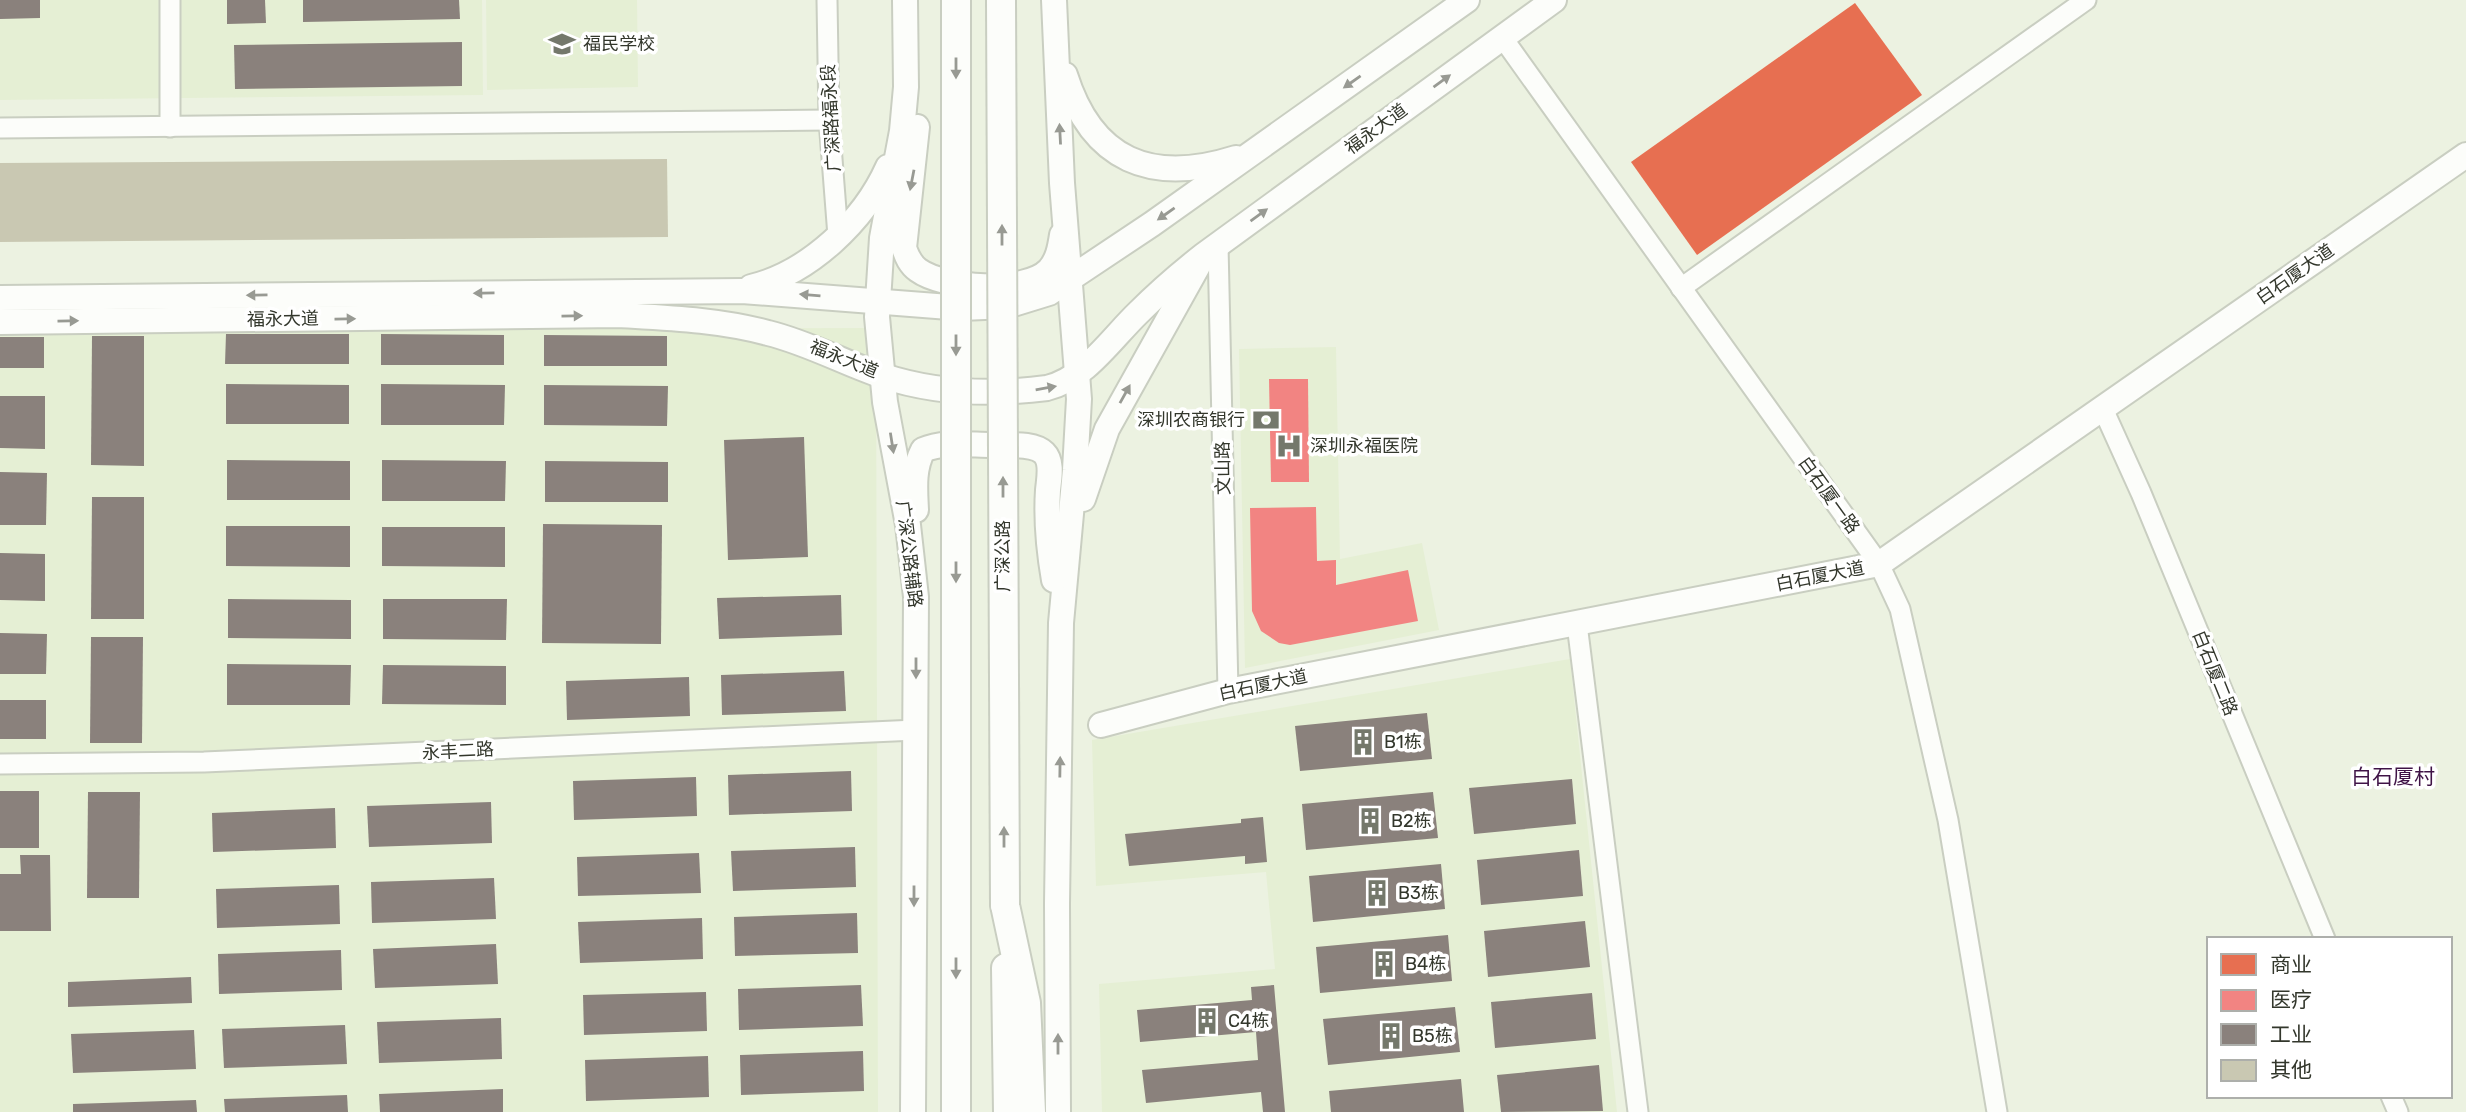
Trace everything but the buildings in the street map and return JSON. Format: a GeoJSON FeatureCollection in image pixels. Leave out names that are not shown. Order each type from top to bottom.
{"type":"FeatureCollection","features":[{"type":"Feature","properties":{"kind":"highway"},"geometry":{"type":"LineString","coordinates":[[956,0],[956,1112]]}},
{"type":"Feature","properties":{"kind":"highway","name":"广深公路"},"geometry":{"type":"LineString","coordinates":[[1001,0],[1007,1112]]}},
{"type":"Feature","properties":{"kind":"highway"},"geometry":{"type":"LineString","coordinates":[[1005,905],[1026,1003],[1031,1112]]}},
{"type":"Feature","properties":{"kind":"main road","name":"广深公路辅路"},"geometry":{"type":"LineString","coordinates":[[905,0],[906,64],[902,131],[881,238],[878,302],[882,375],[893,452],[908,525],[916,597],[913,1112]]}},
{"type":"Feature","properties":{"kind":"main road","name":"福永大道"},"geometry":{"type":"LineString","coordinates":[[0,298],[767,292],[962,308],[1007,306],[1049,293],[1152,224],[1467,0]]}},
{"type":"Feature","properties":{"kind":"main road","name":"福永大道"},"geometry":{"type":"LineString","coordinates":[[0,322],[658,317],[718,323],[767,332],[820,349],[882,375],[933,388],[966,391],[1046,388],[1059,385],[1078,373],[1160,291],[1212,250],[1554,0]]}},
{"type":"Feature","properties":{"kind":"main road"},"geometry":{"type":"LineString","coordinates":[[1054,6],[1060,54],[1073,100],[1085,123],[1121,155],[1141,164],[1191,169],[1214,165],[1253,152]]}},
{"type":"Feature","properties":{"kind":"main road"},"geometry":{"type":"LineString","coordinates":[[1054,6],[1062,183],[1078,373],[1078,430],[1061,623],[1057,904],[1058,1112]]}},
{"type":"Feature","properties":{"kind":"main road"},"geometry":{"type":"LineString","coordinates":[[906,64],[917,126],[904,248],[912,265],[921,272],[949,282],[984,286],[1006,286],[1036,279],[1047,272],[1060,251],[1062,183]]}},
{"type":"Feature","properties":{"kind":"main road"},"geometry":{"type":"LineString","coordinates":[[714,292],[754,286],[775,279],[813,256],[838,236],[876,191],[902,131]]}},
{"type":"Feature","properties":{"kind":"main road","name":"白石厦大道"},"geometry":{"type":"LineString","coordinates":[[1101,725],[1228,691],[1879,564],[2466,155]]}},
{"type":"Feature","properties":{"kind":"main road"},"geometry":{"type":"LineString","coordinates":[[1067,550],[1107,429],[1212,250]]}},
{"type":"Feature","properties":{"kind":"main road"},"geometry":{"type":"LineString","coordinates":[[916,597],[919,537],[915,478],[923,450],[943,445],[1027,447],[1037,449],[1045,454],[1048,460],[1048,539],[1061,623]]}},
{"type":"Feature","properties":{"kind":"street"},"geometry":{"type":"LineString","coordinates":[[170,0],[170,127]]}},
{"type":"Feature","properties":{"kind":"street","name":"广深路福永段"},"geometry":{"type":"LineString","coordinates":[[827,0],[829,120],[838,236]]}},
{"type":"Feature","properties":{"kind":"street"},"geometry":{"type":"LineString","coordinates":[[1681,288],[2086,0]]}},
{"type":"Feature","properties":{"kind":"street","name":"白石厦一路"},"geometry":{"type":"LineString","coordinates":[[1502,37],[1879,564],[1900,609],[1948,820],[1997,1112]]}},
{"type":"Feature","properties":{"kind":"street"},"geometry":{"type":"LineString","coordinates":[[0,128],[829,120]]}},
{"type":"Feature","properties":{"kind":"street","name":"文山路"},"geometry":{"type":"LineString","coordinates":[[1212,250],[1228,691]]}},
{"type":"Feature","properties":{"kind":"street","name":"白石厦二路"},"geometry":{"type":"LineString","coordinates":[[2103,409],[2141,493],[2324,937]]}},
{"type":"Feature","properties":{"kind":"street"},"geometry":{"type":"LineString","coordinates":[[1577,624],[1638,1112]]}},
{"type":"Feature","properties":{"kind":"street","name":"永丰二路"},"geometry":{"type":"LineString","coordinates":[[0,764],[204,762],[916,730]]}},
{"type":"Feature","properties":{"kind":"shaded area"},"geometry":{"type":"Polygon","coordinates":[[[0,0],[482,0],[483,95],[0,100],[0,0]]]}},
{"type":"Feature","properties":{"kind":"shaded area","name":"福民学校"},"geometry":{"type":"Polygon","coordinates":[[[486,0],[637,0],[638,87],[487,90],[486,0]]]}},
{"type":"Feature","properties":{"kind":"shaded area"},"geometry":{"type":"Polygon","coordinates":[[[876,328],[878,1112],[0,1112],[0,329],[876,328]]]}},
{"type":"Feature","properties":{"kind":"shaded area","name":"深圳永福医院"},"geometry":{"type":"Polygon","coordinates":[[[1336,347],[1340,559],[1422,543],[1439,630],[1245,668],[1239,349],[1336,347]]]}},
{"type":"Feature","properties":{"kind":"shaded area"},"geometry":{"type":"Polygon","coordinates":[[[1570,659],[1617,1112],[1102,1112],[1099,984],[1275,969],[1266,872],[1096,886],[1092,740],[1570,659]]]}},
{"type":"Feature","properties":{"kind":"place","name":"福民学校"},"geometry":{"type":"Point","coordinates":[562,44]}},
{"type":"Feature","properties":{"kind":"place","name":"深圳农商银行"},"geometry":{"type":"Point","coordinates":[1266,420]}},
{"type":"Feature","properties":{"kind":"place","name":"深圳永福医院"},"geometry":{"type":"Point","coordinates":[1289,446]}},
{"type":"Feature","properties":{"kind":"place","name":"B1栋"},"geometry":{"type":"Point","coordinates":[1363,742]}},
{"type":"Feature","properties":{"kind":"place","name":"B2栋"},"geometry":{"type":"Point","coordinates":[1370,821]}},
{"type":"Feature","properties":{"kind":"place","name":"B3栋"},"geometry":{"type":"Point","coordinates":[1377,893]}},
{"type":"Feature","properties":{"kind":"place","name":"B4栋"},"geometry":{"type":"Point","coordinates":[1384,964]}},
{"type":"Feature","properties":{"kind":"place","name":"C4栋"},"geometry":{"type":"Point","coordinates":[1207,1021]}},
{"type":"Feature","properties":{"kind":"place","name":"B5栋"},"geometry":{"type":"Point","coordinates":[1391,1036]}},
{"type":"Feature","properties":{"kind":"district","name":"白石厦村"},"geometry":{"type":"Point","coordinates":[2393,777]}}]}
